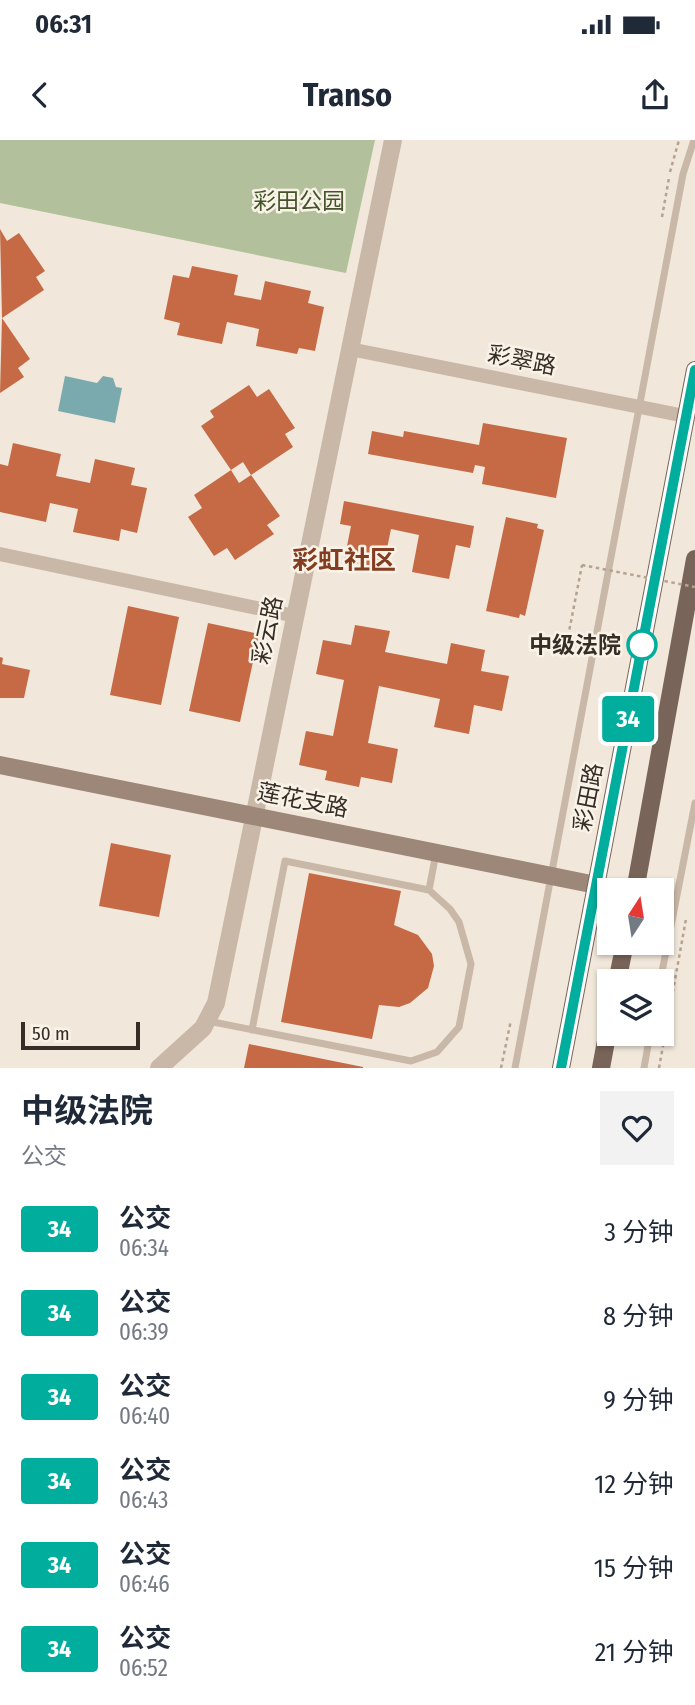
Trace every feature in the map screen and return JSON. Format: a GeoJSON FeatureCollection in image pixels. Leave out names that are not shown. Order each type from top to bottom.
{"type":"FeatureCollection","features":[{"type":"Feature","properties":{"kind":"main road","name":"彩田路"},"geometry":{"type":"LineString","coordinates":[[561,1068],[695,370]]}},
{"type":"Feature","properties":{"kind":"main road"},"geometry":{"type":"LineString","coordinates":[[637,878],[695,559]]}},
{"type":"Feature","properties":{"kind":"main road","name":"莲花支路"},"geometry":{"type":"LineString","coordinates":[[0,765],[596,885]]}},
{"type":"Feature","properties":{"kind":"main road"},"geometry":{"type":"LineString","coordinates":[[601,1068],[605,1046]]}},
{"type":"Feature","properties":{"kind":"street","name":"彩云路"},"geometry":{"type":"LineString","coordinates":[[159,1068],[208,1021],[216,1003],[393,140]]}},
{"type":"Feature","properties":{"kind":"street","name":"彩翠路"},"geometry":{"type":"LineString","coordinates":[[350,349],[685,416]]}},
{"type":"Feature","properties":{"kind":"street"},"geometry":{"type":"LineString","coordinates":[[0,554],[295,616]]}},
{"type":"Feature","properties":{"kind":"lane"},"geometry":{"type":"LineString","coordinates":[[515,1068],[683,174],[694,140]]}},
{"type":"Feature","properties":{"kind":"lane"},"geometry":{"type":"LineString","coordinates":[[663,969],[695,803]]}},
{"type":"Feature","properties":{"kind":"lane"},"geometry":{"type":"LineString","coordinates":[[429,890],[436,852]]}},
{"type":"Feature","properties":{"kind":"lane"},"geometry":{"type":"LineString","coordinates":[[208,1021],[252,1030],[411,1061],[425,1058],[446,1045],[459,1027],[471,964],[459,922],[450,909],[429,890],[285,861],[252,1030]]}},
{"type":"Feature","properties":{"kind":"lane"},"geometry":{"type":"LineString","coordinates":[[644,1068],[648,1046]]}},
{"type":"Feature","properties":{"kind":"path"},"geometry":{"type":"LineString","coordinates":[[582,645],[567,642],[582,565],[695,587]]}},
{"type":"Feature","properties":{"kind":"path"},"geometry":{"type":"LineString","coordinates":[[659,1068],[686,915]]}},
{"type":"Feature","properties":{"kind":"green space","name":"彩田公园"},"geometry":{"type":"Polygon","coordinates":[[[0,140],[375,140],[346,273],[0,203],[0,140]]]}},
{"type":"Feature","properties":{"kind":"water"},"geometry":{"type":"Polygon","coordinates":[[[65,376],[97,383],[103,376],[113,378],[116,387],[122,388],[115,423],[58,411],[65,376]]]}},
{"type":"Feature","properties":{"kind":"building"},"geometry":{"type":"Polygon","coordinates":[[[0,229],[7,241],[19,233],[45,271],[36,277],[44,290],[2,318],[0,229]]]}},
{"type":"Feature","properties":{"kind":"building"},"geometry":{"type":"Polygon","coordinates":[[[192,266],[238,275],[234,295],[261,300],[265,281],[311,291],[308,303],[324,307],[315,351],[299,348],[297,354],[256,346],[259,329],[227,322],[222,344],[177,335],[180,323],[164,319],[173,275],[189,278],[192,266]]]}},
{"type":"Feature","properties":{"kind":"building"},"geometry":{"type":"Polygon","coordinates":[[[2,318],[30,359],[18,368],[24,377],[0,393],[2,318]]]}},
{"type":"Feature","properties":{"kind":"building"},"geometry":{"type":"Polygon","coordinates":[[[249,385],[257,397],[269,389],[295,428],[285,434],[293,447],[251,475],[243,462],[231,470],[201,426],[214,417],[210,411],[249,385]]]}},
{"type":"Feature","properties":{"kind":"building"},"geometry":{"type":"Polygon","coordinates":[[[483,423],[567,438],[556,498],[482,484],[485,467],[475,465],[473,473],[368,454],[372,431],[403,437],[404,431],[479,445],[483,423]]]}},
{"type":"Feature","properties":{"kind":"building"},"geometry":{"type":"Polygon","coordinates":[[[13,443],[61,454],[56,476],[90,483],[95,459],[135,468],[131,485],[147,488],[137,533],[121,529],[119,541],[73,532],[78,509],[50,503],[46,522],[0,512],[0,464],[8,466],[13,443]]]}},
{"type":"Feature","properties":{"kind":"building"},"geometry":{"type":"Polygon","coordinates":[[[231,470],[239,483],[251,475],[280,516],[267,525],[274,534],[235,560],[227,548],[214,556],[188,517],[202,508],[194,495],[231,470]]]}},
{"type":"Feature","properties":{"kind":"building"},"geometry":{"type":"Polygon","coordinates":[[[344,501],[474,526],[470,548],[456,545],[449,579],[412,572],[419,535],[391,529],[383,568],[344,561],[351,526],[340,524],[344,501]]]}},
{"type":"Feature","properties":{"kind":"building"},"geometry":{"type":"Polygon","coordinates":[[[506,517],[538,524],[537,528],[544,530],[525,616],[520,614],[519,618],[486,611],[506,517]]]}},
{"type":"Feature","properties":{"kind":"building"},"geometry":{"type":"Polygon","coordinates":[[[128,606],[179,617],[161,705],[110,695],[128,606]]]}},
{"type":"Feature","properties":{"kind":"building"},"geometry":{"type":"Polygon","coordinates":[[[208,623],[259,634],[240,722],[189,711],[208,623]]]}},
{"type":"Feature","properties":{"kind":"building"},"geometry":{"type":"Polygon","coordinates":[[[355,625],[390,631],[385,652],[447,664],[451,643],[485,650],[481,671],[509,676],[502,711],[474,705],[469,734],[434,727],[440,699],[379,686],[368,743],[398,749],[392,783],[361,777],[359,787],[325,780],[327,771],[299,765],[306,731],[333,736],[344,680],[316,674],[323,640],[351,645],[355,625]]]}},
{"type":"Feature","properties":{"kind":"building"},"geometry":{"type":"Polygon","coordinates":[[[0,657],[3,658],[2,664],[30,670],[24,698],[0,698],[0,657]]]}},
{"type":"Feature","properties":{"kind":"building"},"geometry":{"type":"Polygon","coordinates":[[[111,843],[171,855],[159,917],[99,906],[111,843]]]}},
{"type":"Feature","properties":{"kind":"building"},"geometry":{"type":"Polygon","coordinates":[[[309,873],[401,891],[394,925],[418,935],[432,954],[434,966],[428,988],[410,1003],[399,1007],[379,1005],[372,1039],[281,1022],[309,873]]]}},
{"type":"Feature","properties":{"kind":"building"},"geometry":{"type":"Polygon","coordinates":[[[249,1044],[363,1067],[363,1068],[244,1068],[249,1044]]]}},
{"type":"Feature","properties":{"kind":"bus line","name":"34"},"geometry":{"type":"LineString","coordinates":[[561,1068],[695,370]]}},
{"type":"Feature","properties":{"kind":"place","name":"中级法院"},"geometry":{"type":"Point","coordinates":[642,645]}},
{"type":"Feature","properties":{"kind":"district","name":"彩虹社区"},"geometry":{"type":"Point","coordinates":[344,560]}}]}
